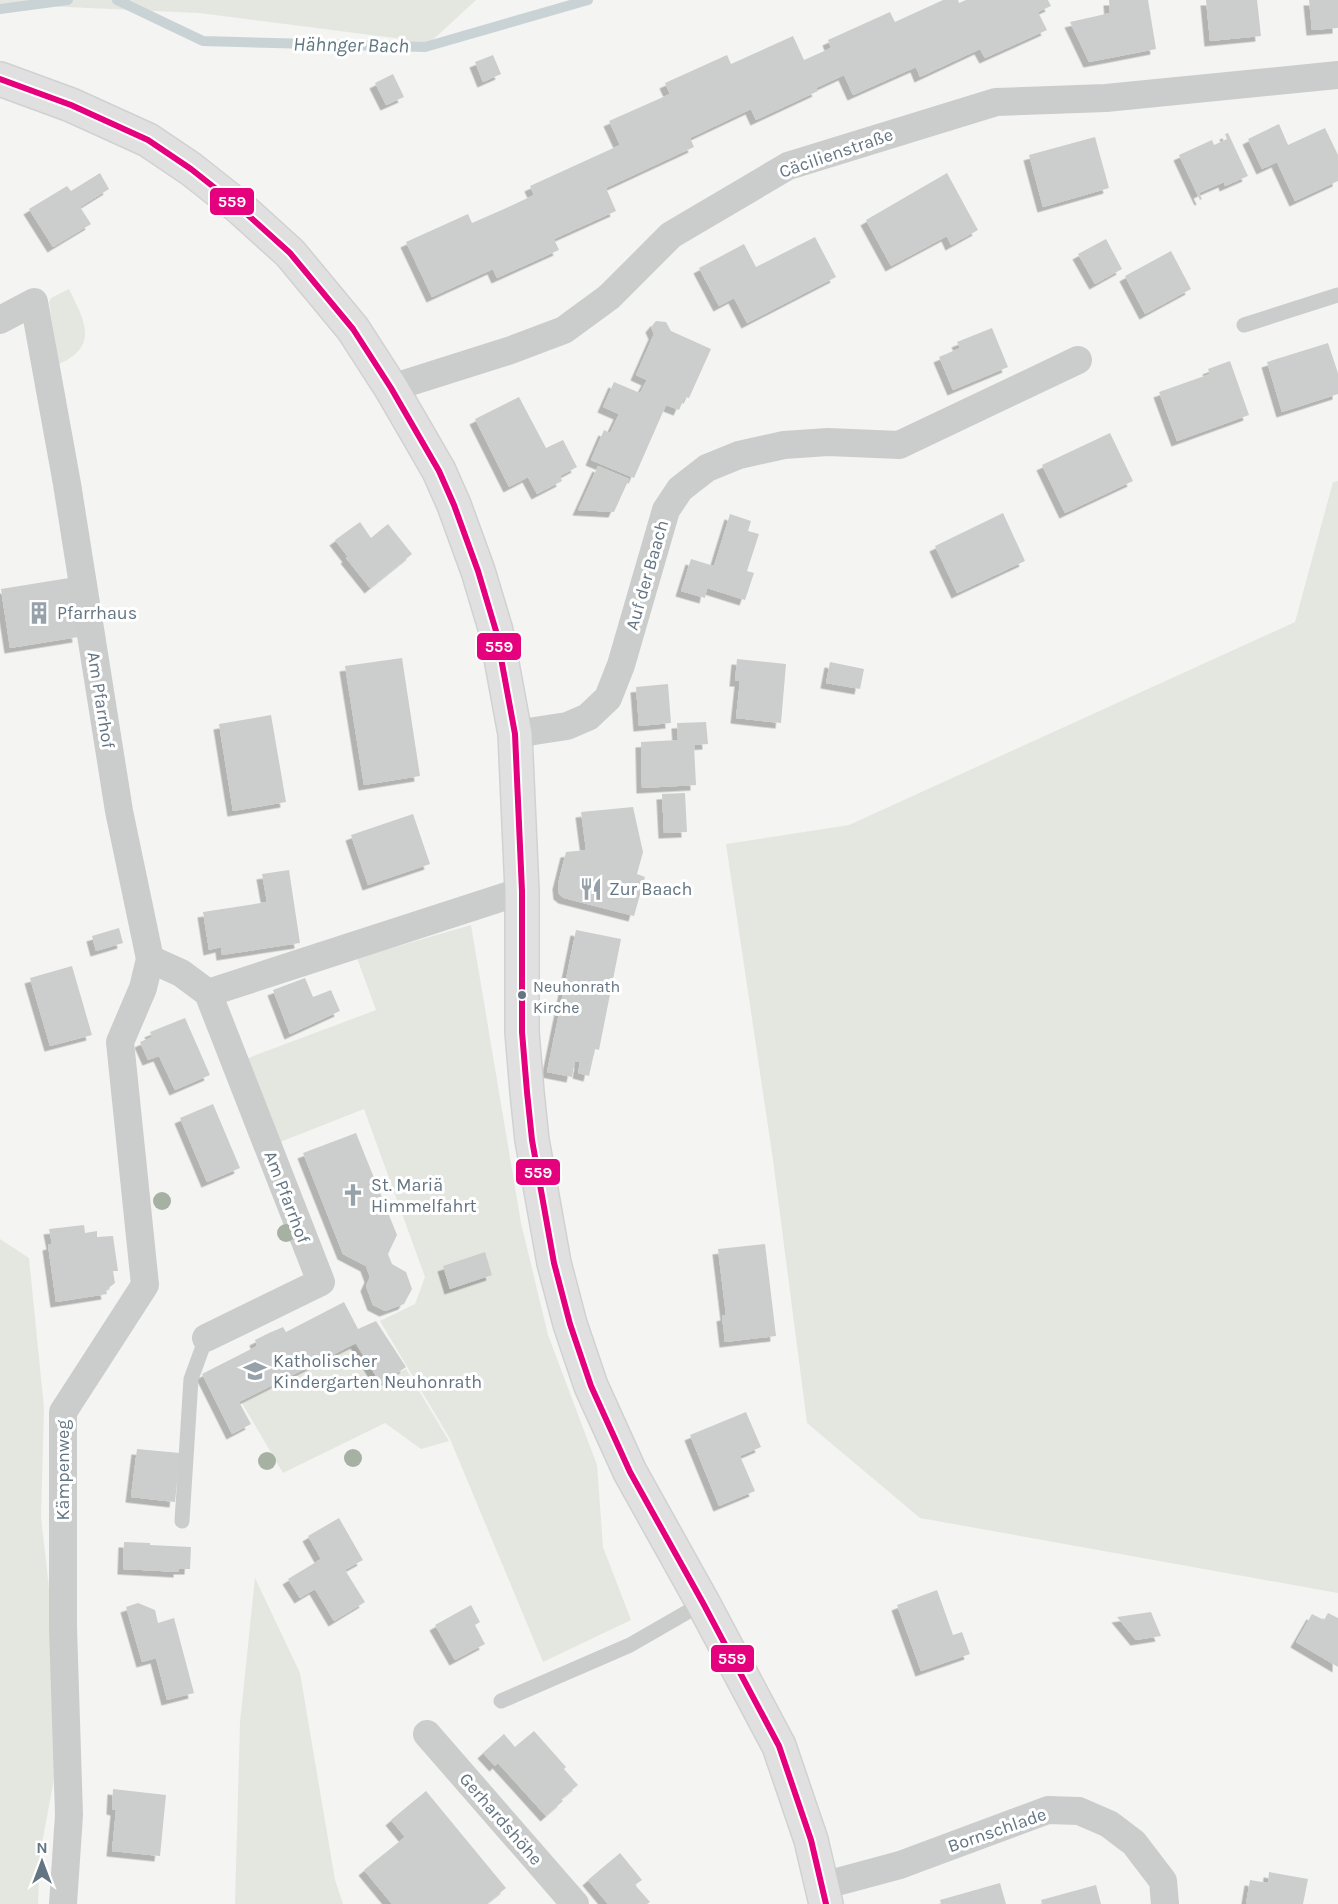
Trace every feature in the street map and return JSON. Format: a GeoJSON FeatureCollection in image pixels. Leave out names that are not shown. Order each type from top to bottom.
{"type":"FeatureCollection","features":[{"type":"Feature","properties":{"kind":"street","name":"Cäcilienstraße"},"geometry":{"type":"LineString","coordinates":[[391,388],[511,350],[564,330],[609,297],[671,235],[788,166],[996,102],[1106,98],[1338,75]]}},
{"type":"Feature","properties":{"kind":"street"},"geometry":{"type":"LineString","coordinates":[[0,80],[71,105],[148,140],[191,169],[239,207],[298,261],[353,329],[391,388],[439,471],[466,538],[496,631],[515,734],[522,891],[522,1032],[526,1092],[532,1140],[554,1263],[570,1324],[591,1386],[630,1472],[704,1604],[779,1746],[811,1840],[824,1895]]}},
{"type":"Feature","properties":{"kind":"street","name":"Am Pfarrhof"},"geometry":{"type":"LineString","coordinates":[[0,320],[34,302],[67,484],[119,811],[150,959]]}},
{"type":"Feature","properties":{"kind":"street","name":"Auf der Baach"},"geometry":{"type":"LineString","coordinates":[[515,734],[567,726],[588,717],[608,698],[621,665],[666,510],[680,489],[707,468],[739,455],[783,446],[828,442],[898,445],[1078,360]]}},
{"type":"Feature","properties":{"kind":"street"},"geometry":{"type":"LineString","coordinates":[[150,959],[181,973],[208,993],[522,891]]}},
{"type":"Feature","properties":{"kind":"street","name":"Kämpenweg"},"geometry":{"type":"LineString","coordinates":[[63,1904],[69,1815],[63,1627],[63,1412],[145,1285],[120,1042],[143,988],[150,959]]}},
{"type":"Feature","properties":{"kind":"street","name":"Am Pfarrhof"},"geometry":{"type":"LineString","coordinates":[[206,1338],[321,1282],[208,993]]}},
{"type":"Feature","properties":{"kind":"street","name":"Gerhardshöhe"},"geometry":{"type":"LineString","coordinates":[[427,1734],[575,1904]]}},
{"type":"Feature","properties":{"kind":"street","name":"Bornschlade"},"geometry":{"type":"LineString","coordinates":[[824,1895],[1048,1810],[1079,1811],[1108,1824],[1134,1843],[1164,1881],[1165,1904]]}},
{"type":"Feature","properties":{"kind":"lane"},"geometry":{"type":"LineString","coordinates":[[1244,325],[1338,295]]}},
{"type":"Feature","properties":{"kind":"lane"},"geometry":{"type":"LineString","coordinates":[[182,1521],[191,1379],[206,1338]]}},
{"type":"Feature","properties":{"kind":"lane"},"geometry":{"type":"LineString","coordinates":[[501,1701],[630,1646],[704,1604]]}},
{"type":"Feature","properties":{"kind":"shaded area"},"geometry":{"type":"Polygon","coordinates":[[[0,0],[476,0],[425,47],[402,39],[199,13],[0,4],[0,0]]]}},
{"type":"Feature","properties":{"kind":"shaded area"},"geometry":{"type":"Polygon","coordinates":[[[69,289],[80,311],[85,331],[84,341],[72,357],[59,364],[49,303],[51,298],[69,289]]]}},
{"type":"Feature","properties":{"kind":"shaded area"},"geometry":{"type":"Polygon","coordinates":[[[1338,481],[1338,1593],[920,1518],[807,1423],[773,1160],[726,844],[849,825],[1295,622],[1333,482],[1338,481]]]}},
{"type":"Feature","properties":{"kind":"shaded area"},"geometry":{"type":"Polygon","coordinates":[[[471,925],[521,1223],[548,1335],[597,1465],[603,1547],[631,1620],[543,1662],[450,1439],[380,1321],[415,1304],[425,1277],[364,1109],[275,1144],[243,1060],[376,1010],[357,958],[471,925]]]}},
{"type":"Feature","properties":{"kind":"shaded area"},"geometry":{"type":"Polygon","coordinates":[[[0,1239],[29,1258],[44,1408],[41,1517],[49,1588],[55,1774],[40,1854],[38,1904],[0,1904],[0,1239]]]}},
{"type":"Feature","properties":{"kind":"shaded area"},"geometry":{"type":"Polygon","coordinates":[[[355,1345],[380,1383],[406,1369],[449,1441],[421,1449],[385,1423],[283,1473],[242,1403],[355,1345]]]}},
{"type":"Feature","properties":{"kind":"shaded area"},"geometry":{"type":"Polygon","coordinates":[[[255,1578],[300,1673],[335,1880],[343,1904],[235,1904],[240,1722],[255,1578]]]}},
{"type":"Feature","properties":{"kind":"building"},"geometry":{"type":"Polygon","coordinates":[[[943,0],[958,0],[959,3],[966,0],[1048,0],[1051,6],[1038,12],[1047,30],[985,58],[980,49],[920,77],[916,67],[853,95],[844,75],[816,88],[818,91],[756,120],[751,109],[690,138],[694,147],[606,188],[616,211],[554,239],[559,250],[497,278],[493,269],[432,297],[406,242],[468,214],[472,223],[504,209],[534,195],[530,186],[620,145],[609,121],[670,94],[665,83],[727,55],[731,64],[793,36],[804,60],[831,48],[828,40],[890,12],[895,22],[943,0]]]}},
{"type":"Feature","properties":{"kind":"building"},"geometry":{"type":"Polygon","coordinates":[[[1109,0],[1148,0],[1156,49],[1089,62],[1070,22],[1110,13],[1109,0]]]}},
{"type":"Feature","properties":{"kind":"building"},"geometry":{"type":"Polygon","coordinates":[[[1206,0],[1257,0],[1261,36],[1210,41],[1206,0]]]}},
{"type":"Feature","properties":{"kind":"building"},"geometry":{"type":"Polygon","coordinates":[[[1309,0],[1338,0],[1338,28],[1312,30],[1309,0]]]}},
{"type":"Feature","properties":{"kind":"building"},"geometry":{"type":"Polygon","coordinates":[[[493,55],[501,74],[483,82],[475,62],[493,55]]]}},
{"type":"Feature","properties":{"kind":"building"},"geometry":{"type":"Polygon","coordinates":[[[393,74],[404,97],[386,105],[375,83],[393,74]]]}},
{"type":"Feature","properties":{"kind":"building"},"geometry":{"type":"Polygon","coordinates":[[[1279,124],[1288,145],[1325,128],[1338,155],[1338,181],[1295,201],[1277,162],[1262,169],[1248,139],[1279,124]]]}},
{"type":"Feature","properties":{"kind":"building"},"geometry":{"type":"Polygon","coordinates":[[[1228,133],[1248,176],[1225,186],[1224,182],[1199,193],[1202,199],[1200,200],[1179,155],[1212,140],[1214,145],[1227,139],[1225,134],[1228,133]]]}},
{"type":"Feature","properties":{"kind":"building"},"geometry":{"type":"Polygon","coordinates":[[[1095,137],[1109,188],[1043,207],[1029,155],[1095,137]]]}},
{"type":"Feature","properties":{"kind":"building"},"geometry":{"type":"Polygon","coordinates":[[[100,173],[109,189],[80,207],[91,224],[53,247],[29,209],[67,186],[71,191],[100,173]]]}},
{"type":"Feature","properties":{"kind":"building"},"geometry":{"type":"Polygon","coordinates":[[[947,173],[978,230],[951,245],[947,236],[891,266],[866,220],[947,173]]]}},
{"type":"Feature","properties":{"kind":"building"},"geometry":{"type":"Polygon","coordinates":[[[815,237],[836,277],[747,323],[734,298],[719,306],[699,268],[744,244],[756,267],[815,237]]]}},
{"type":"Feature","properties":{"kind":"building"},"geometry":{"type":"Polygon","coordinates":[[[1106,239],[1122,269],[1095,284],[1078,254],[1106,239]]]}},
{"type":"Feature","properties":{"kind":"building"},"geometry":{"type":"Polygon","coordinates":[[[1171,251],[1191,289],[1145,314],[1125,276],[1171,251]]]}},
{"type":"Feature","properties":{"kind":"building"},"geometry":{"type":"Polygon","coordinates":[[[656,321],[666,322],[671,331],[711,349],[689,398],[685,397],[679,410],[666,405],[634,478],[591,460],[604,430],[610,433],[619,414],[603,407],[614,382],[640,393],[647,380],[636,375],[654,334],[651,327],[656,321]]]}},
{"type":"Feature","properties":{"kind":"building"},"geometry":{"type":"Polygon","coordinates":[[[992,328],[1008,367],[953,390],[939,357],[960,348],[957,342],[992,328]]]}},
{"type":"Feature","properties":{"kind":"building"},"geometry":{"type":"Polygon","coordinates":[[[1328,343],[1338,373],[1338,394],[1282,412],[1267,362],[1328,343]]]}},
{"type":"Feature","properties":{"kind":"building"},"geometry":{"type":"Polygon","coordinates":[[[1230,361],[1249,415],[1177,441],[1159,392],[1210,374],[1208,369],[1230,361]]]}},
{"type":"Feature","properties":{"kind":"building"},"geometry":{"type":"Polygon","coordinates":[[[519,397],[546,448],[563,440],[577,467],[560,476],[562,481],[537,494],[528,477],[509,487],[475,419],[519,397]]]}},
{"type":"Feature","properties":{"kind":"building"},"geometry":{"type":"Polygon","coordinates":[[[1110,433],[1133,481],[1065,513],[1042,465],[1110,433]]]}},
{"type":"Feature","properties":{"kind":"building"},"geometry":{"type":"Polygon","coordinates":[[[598,466],[629,479],[614,512],[578,510],[598,466]]]}},
{"type":"Feature","properties":{"kind":"building"},"geometry":{"type":"Polygon","coordinates":[[[1003,513],[1025,561],[957,593],[935,546],[1003,513]]]}},
{"type":"Feature","properties":{"kind":"building"},"geometry":{"type":"Polygon","coordinates":[[[730,514],[751,521],[748,531],[759,534],[747,571],[754,573],[745,600],[707,588],[705,598],[681,591],[691,559],[714,566],[730,514]]]}},
{"type":"Feature","properties":{"kind":"building"},"geometry":{"type":"Polygon","coordinates":[[[360,522],[371,538],[388,524],[412,554],[370,588],[335,540],[360,522]]]}},
{"type":"Feature","properties":{"kind":"building","name":"Pfarrhaus"},"geometry":{"type":"Polygon","coordinates":[[[69,578],[78,637],[10,648],[1,589],[69,578]]]}},
{"type":"Feature","properties":{"kind":"building"},"geometry":{"type":"Polygon","coordinates":[[[402,658],[420,776],[364,785],[345,666],[402,658]]]}},
{"type":"Feature","properties":{"kind":"building"},"geometry":{"type":"Polygon","coordinates":[[[737,659],[786,664],[781,723],[736,718],[740,681],[735,681],[737,659]]]}},
{"type":"Feature","properties":{"kind":"building"},"geometry":{"type":"Polygon","coordinates":[[[830,662],[864,669],[860,689],[826,683],[830,662]]]}},
{"type":"Feature","properties":{"kind":"building"},"geometry":{"type":"Polygon","coordinates":[[[668,684],[671,723],[639,726],[636,687],[668,684]]]}},
{"type":"Feature","properties":{"kind":"building"},"geometry":{"type":"Polygon","coordinates":[[[271,715],[286,802],[233,811],[219,724],[271,715]]]}},
{"type":"Feature","properties":{"kind":"building"},"geometry":{"type":"Polygon","coordinates":[[[706,722],[708,744],[694,745],[696,785],[642,788],[641,742],[678,740],[677,723],[706,722]]]}},
{"type":"Feature","properties":{"kind":"building"},"geometry":{"type":"Polygon","coordinates":[[[685,793],[687,832],[664,833],[662,794],[685,793]]]}},
{"type":"Feature","properties":{"kind":"building"},"geometry":{"type":"Polygon","coordinates":[[[633,807],[643,852],[637,874],[645,877],[634,916],[564,898],[559,894],[558,884],[566,852],[586,850],[581,812],[633,807]]]}},
{"type":"Feature","properties":{"kind":"building"},"geometry":{"type":"Polygon","coordinates":[[[413,814],[430,864],[368,885],[351,835],[413,814]]]}},
{"type":"Feature","properties":{"kind":"building"},"geometry":{"type":"Polygon","coordinates":[[[289,870],[300,943],[222,955],[221,947],[209,950],[203,912],[267,902],[262,874],[289,870]]]}},
{"type":"Feature","properties":{"kind":"building"},"geometry":{"type":"Polygon","coordinates":[[[119,928],[123,943],[96,951],[92,936],[119,928]]]}},
{"type":"Feature","properties":{"kind":"building"},"geometry":{"type":"Polygon","coordinates":[[[576,930],[621,939],[599,1050],[595,1049],[589,1076],[578,1073],[580,1062],[575,1061],[572,1077],[547,1072],[576,930]]]}},
{"type":"Feature","properties":{"kind":"building"},"geometry":{"type":"Polygon","coordinates":[[[72,966],[92,1035],[50,1046],[30,978],[72,966]]]}},
{"type":"Feature","properties":{"kind":"building"},"geometry":{"type":"Polygon","coordinates":[[[305,978],[313,997],[331,990],[340,1011],[290,1034],[273,990],[305,978]]]}},
{"type":"Feature","properties":{"kind":"building"},"geometry":{"type":"Polygon","coordinates":[[[185,1018],[210,1075],[175,1090],[159,1056],[148,1060],[140,1042],[152,1037],[150,1032],[185,1018]]]}},
{"type":"Feature","properties":{"kind":"building"},"geometry":{"type":"Polygon","coordinates":[[[213,1104],[240,1168],[207,1182],[180,1118],[213,1104]]]}},
{"type":"Feature","properties":{"kind":"building"},"geometry":{"type":"Polygon","coordinates":[[[356,1133],[397,1235],[388,1254],[392,1264],[406,1272],[412,1289],[404,1304],[385,1311],[373,1305],[366,1286],[370,1277],[366,1266],[343,1254],[303,1153],[356,1133]]]}},
{"type":"Feature","properties":{"kind":"building"},"geometry":{"type":"Polygon","coordinates":[[[84,1225],[85,1233],[97,1231],[97,1237],[113,1236],[118,1271],[113,1271],[115,1283],[106,1290],[107,1294],[56,1302],[48,1245],[52,1244],[49,1229],[84,1225]]]}},
{"type":"Feature","properties":{"kind":"building"},"geometry":{"type":"Polygon","coordinates":[[[765,1244],[776,1336],[725,1342],[722,1316],[726,1315],[718,1249],[765,1244]]]}},
{"type":"Feature","properties":{"kind":"building"},"geometry":{"type":"Polygon","coordinates":[[[485,1252],[492,1275],[450,1289],[443,1266],[485,1252]]]}},
{"type":"Feature","properties":{"kind":"building","name":"Katholischer Kindergarten Neuhonrath"},"geometry":{"type":"Polygon","coordinates":[[[344,1302],[358,1329],[376,1321],[406,1367],[381,1384],[356,1343],[239,1402],[251,1424],[232,1434],[202,1374],[257,1346],[255,1340],[283,1327],[286,1332],[344,1302]]]}},
{"type":"Feature","properties":{"kind":"building"},"geometry":{"type":"Polygon","coordinates":[[[746,1412],[761,1447],[740,1456],[755,1491],[719,1506],[690,1435],[746,1412]]]}},
{"type":"Feature","properties":{"kind":"building"},"geometry":{"type":"Polygon","coordinates":[[[137,1449],[180,1453],[175,1502],[131,1497],[137,1449]]]}},
{"type":"Feature","properties":{"kind":"building"},"geometry":{"type":"Polygon","coordinates":[[[339,1518],[363,1560],[345,1570],[365,1602],[334,1621],[315,1589],[300,1598],[288,1579],[321,1559],[308,1536],[339,1518]]]}},
{"type":"Feature","properties":{"kind":"building"},"geometry":{"type":"Polygon","coordinates":[[[124,1542],[191,1547],[190,1569],[179,1569],[179,1572],[123,1569],[124,1542]]]}},
{"type":"Feature","properties":{"kind":"building"},"geometry":{"type":"Polygon","coordinates":[[[937,1590],[953,1635],[962,1632],[970,1654],[921,1671],[897,1605],[937,1590]]]}},
{"type":"Feature","properties":{"kind":"building"},"geometry":{"type":"Polygon","coordinates":[[[138,1603],[155,1610],[158,1623],[174,1618],[194,1693],[167,1700],[156,1658],[142,1662],[126,1607],[138,1603]]]}},
{"type":"Feature","properties":{"kind":"building"},"geometry":{"type":"Polygon","coordinates":[[[471,1605],[480,1622],[475,1625],[485,1644],[455,1660],[435,1625],[471,1605]]]}},
{"type":"Feature","properties":{"kind":"building"},"geometry":{"type":"Polygon","coordinates":[[[1151,1612],[1161,1636],[1136,1640],[1117,1617],[1151,1612]]]}},
{"type":"Feature","properties":{"kind":"building"},"geometry":{"type":"Polygon","coordinates":[[[1328,1613],[1338,1618],[1338,1667],[1296,1642],[1312,1614],[1324,1620],[1328,1613]]]}},
{"type":"Feature","properties":{"kind":"building"},"geometry":{"type":"Polygon","coordinates":[[[534,1731],[566,1767],[564,1769],[578,1785],[546,1816],[498,1763],[495,1766],[483,1753],[504,1734],[515,1747],[534,1731]]]}},
{"type":"Feature","properties":{"kind":"building"},"geometry":{"type":"Polygon","coordinates":[[[113,1789],[166,1795],[160,1856],[112,1851],[116,1810],[112,1809],[113,1789]]]}},
{"type":"Feature","properties":{"kind":"building"},"geometry":{"type":"Polygon","coordinates":[[[426,1791],[506,1888],[486,1904],[392,1904],[364,1870],[405,1837],[391,1820],[426,1791]]]}},
{"type":"Feature","properties":{"kind":"building"},"geometry":{"type":"Polygon","coordinates":[[[620,1853],[642,1880],[635,1885],[650,1902],[647,1904],[608,1904],[588,1880],[620,1853]]]}},
{"type":"Feature","properties":{"kind":"building"},"geometry":{"type":"Polygon","coordinates":[[[1269,1872],[1308,1879],[1303,1904],[1246,1904],[1250,1880],[1268,1883],[1269,1872]]]}},
{"type":"Feature","properties":{"kind":"building"},"geometry":{"type":"Polygon","coordinates":[[[1000,1883],[1006,1904],[941,1904],[940,1900],[1000,1883]]]}},
{"type":"Feature","properties":{"kind":"building"},"geometry":{"type":"Polygon","coordinates":[[[1096,1885],[1101,1904],[1042,1904],[1041,1900],[1096,1885]]]}},
{"type":"Feature","properties":{"kind":"waterway","name":"Hähnger Bach"},"geometry":{"type":"LineString","coordinates":[[0,9],[68,0]]}},
{"type":"Feature","properties":{"kind":"waterway","name":"Hähnger Bach"},"geometry":{"type":"LineString","coordinates":[[117,0],[203,41],[425,47],[588,0]]}},
{"type":"Feature","properties":{"kind":"transit line","name":"559"},"geometry":{"type":"LineString","coordinates":[[0,79],[71,105],[148,140],[191,169],[239,207],[290,253],[353,329],[391,388],[439,471],[478,571],[496,631],[515,734],[522,891],[522,1032],[527,1092],[532,1140],[554,1263],[570,1324],[591,1386],[630,1472],[779,1746],[811,1840],[826,1904]]}},
{"type":"Feature","properties":{"kind":"place","name":"Pfarrhaus"},"geometry":{"type":"Point","coordinates":[39,613]}},
{"type":"Feature","properties":{"kind":"place","name":"Zur Baach"},"geometry":{"type":"Point","coordinates":[591,889]}},
{"type":"Feature","properties":{"kind":"place","name":"Neuhonrath Kirche"},"geometry":{"type":"Point","coordinates":[522,995]}},
{"type":"Feature","properties":{"kind":"place","name":"St. Mariä Himmelfahrt"},"geometry":{"type":"Point","coordinates":[353,1195]}},
{"type":"Feature","properties":{"kind":"place","name":"Katholischer Kindergarten Neuhonrath"},"geometry":{"type":"Point","coordinates":[255,1371]}}]}
